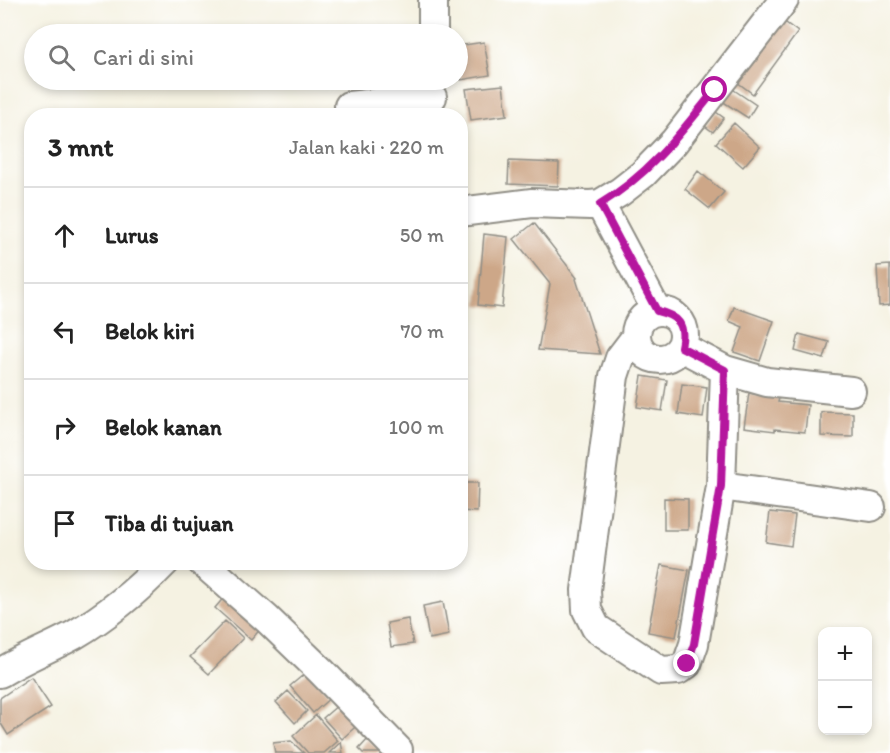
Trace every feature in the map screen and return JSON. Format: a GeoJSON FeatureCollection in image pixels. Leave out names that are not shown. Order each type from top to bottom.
{"type":"FeatureCollection","features":[{"type":"Feature","properties":{"kind":"street"},"geometry":{"type":"LineString","coordinates":[[433,0],[433,24]]}},
{"type":"Feature","properties":{"kind":"street"},"geometry":{"type":"LineString","coordinates":[[468,211],[532,203],[600,204],[620,192],[643,174],[674,142],[784,0]]}},
{"type":"Feature","properties":{"kind":"street"},"geometry":{"type":"LineString","coordinates":[[349,106],[432,97]]}},
{"type":"Feature","properties":{"kind":"street"},"geometry":{"type":"LineString","coordinates":[[600,204],[657,311]]}},
{"type":"Feature","properties":{"kind":"street"},"geometry":{"type":"LineString","coordinates":[[657,311],[671,314],[680,323],[684,335],[681,347],[673,356],[661,360],[649,357],[640,349],[636,337],[638,324],[647,315],[657,311]]}},
{"type":"Feature","properties":{"kind":"street"},"geometry":{"type":"LineString","coordinates":[[636,337],[620,358],[614,376],[586,590],[587,610],[596,628],[661,671],[678,670],[687,664],[694,644],[721,486],[725,370]]}},
{"type":"Feature","properties":{"kind":"street"},"geometry":{"type":"LineString","coordinates":[[681,347],[725,370],[767,382],[851,391]]}},
{"type":"Feature","properties":{"kind":"street"},"geometry":{"type":"LineString","coordinates":[[721,486],[871,507]]}},
{"type":"Feature","properties":{"kind":"street"},"geometry":{"type":"LineString","coordinates":[[0,673],[92,623],[141,587],[157,570]]}},
{"type":"Feature","properties":{"kind":"street"},"geometry":{"type":"LineString","coordinates":[[211,570],[321,671],[398,750]]}},
{"type":"Feature","properties":{"kind":"building"},"geometry":{"type":"Polygon","coordinates":[[[778,17],[798,32],[753,94],[733,79],[778,17]]]}},
{"type":"Feature","properties":{"kind":"building"},"geometry":{"type":"Polygon","coordinates":[[[484,42],[490,75],[468,79],[468,44],[484,42]]]}},
{"type":"Feature","properties":{"kind":"building"},"geometry":{"type":"Polygon","coordinates":[[[503,85],[507,115],[471,120],[466,90],[503,85]]]}},
{"type":"Feature","properties":{"kind":"building"},"geometry":{"type":"Polygon","coordinates":[[[731,88],[756,105],[748,118],[722,101],[731,88]]]}},
{"type":"Feature","properties":{"kind":"building"},"geometry":{"type":"Polygon","coordinates":[[[716,112],[724,118],[713,132],[705,126],[716,112]]]}},
{"type":"Feature","properties":{"kind":"building"},"geometry":{"type":"Polygon","coordinates":[[[734,123],[760,147],[743,167],[716,143],[734,123]]]}},
{"type":"Feature","properties":{"kind":"building"},"geometry":{"type":"Polygon","coordinates":[[[509,161],[559,163],[558,186],[508,184],[509,161]]]}},
{"type":"Feature","properties":{"kind":"building"},"geometry":{"type":"Polygon","coordinates":[[[698,171],[724,192],[710,209],[685,189],[698,171]]]}},
{"type":"Feature","properties":{"kind":"building"},"geometry":{"type":"Polygon","coordinates":[[[534,223],[577,278],[600,354],[538,350],[550,284],[514,239],[534,223]]]}},
{"type":"Feature","properties":{"kind":"building"},"geometry":{"type":"Polygon","coordinates":[[[484,234],[508,237],[502,308],[478,305],[484,234]]]}},
{"type":"Feature","properties":{"kind":"building"},"geometry":{"type":"Polygon","coordinates":[[[890,265],[890,305],[879,306],[877,266],[890,265]]]}},
{"type":"Feature","properties":{"kind":"building"},"geometry":{"type":"Polygon","coordinates":[[[734,307],[774,321],[760,361],[734,352],[743,327],[729,321],[734,307]]]}},
{"type":"Feature","properties":{"kind":"building"},"geometry":{"type":"Polygon","coordinates":[[[799,334],[829,342],[824,359],[795,351],[799,334]]]}},
{"type":"Feature","properties":{"kind":"building"},"geometry":{"type":"Polygon","coordinates":[[[642,376],[667,380],[662,411],[637,407],[642,376]]]}},
{"type":"Feature","properties":{"kind":"building"},"geometry":{"type":"Polygon","coordinates":[[[682,384],[707,387],[703,418],[678,414],[682,384]]]}},
{"type":"Feature","properties":{"kind":"building"},"geometry":{"type":"Polygon","coordinates":[[[749,393],[779,398],[778,402],[808,405],[805,432],[744,427],[749,393]]]}},
{"type":"Feature","properties":{"kind":"building"},"geometry":{"type":"Polygon","coordinates":[[[821,412],[853,413],[853,437],[821,436],[821,412]]]}},
{"type":"Feature","properties":{"kind":"building"},"geometry":{"type":"Polygon","coordinates":[[[468,483],[478,483],[477,512],[468,511],[468,483]]]}},
{"type":"Feature","properties":{"kind":"building"},"geometry":{"type":"Polygon","coordinates":[[[664,498],[688,499],[688,530],[664,530],[664,498]]]}},
{"type":"Feature","properties":{"kind":"building"},"geometry":{"type":"Polygon","coordinates":[[[770,512],[795,515],[791,546],[766,542],[770,512]]]}},
{"type":"Feature","properties":{"kind":"building"},"geometry":{"type":"Polygon","coordinates":[[[661,565],[689,570],[676,637],[648,632],[661,565]]]}},
{"type":"Feature","properties":{"kind":"building"},"geometry":{"type":"Polygon","coordinates":[[[231,589],[267,621],[251,640],[215,608],[231,589]]]}},
{"type":"Feature","properties":{"kind":"building"},"geometry":{"type":"Polygon","coordinates":[[[443,602],[449,635],[429,639],[423,606],[443,602]]]}},
{"type":"Feature","properties":{"kind":"building"},"geometry":{"type":"Polygon","coordinates":[[[408,619],[413,644],[391,647],[387,623],[408,619]]]}},
{"type":"Feature","properties":{"kind":"building"},"geometry":{"type":"Polygon","coordinates":[[[225,621],[243,638],[209,674],[190,657],[225,621]]]}},
{"type":"Feature","properties":{"kind":"building"},"geometry":{"type":"Polygon","coordinates":[[[308,671],[331,697],[313,713],[290,686],[308,671]]]}},
{"type":"Feature","properties":{"kind":"building"},"geometry":{"type":"Polygon","coordinates":[[[31,677],[51,707],[8,735],[0,722],[0,698],[31,677]]]}},
{"type":"Feature","properties":{"kind":"building"},"geometry":{"type":"Polygon","coordinates":[[[288,691],[307,711],[295,723],[276,702],[288,691]]]}},
{"type":"Feature","properties":{"kind":"building"},"geometry":{"type":"Polygon","coordinates":[[[346,698],[364,719],[342,739],[323,718],[346,698]]]}},
{"type":"Feature","properties":{"kind":"building"},"geometry":{"type":"Polygon","coordinates":[[[316,715],[338,741],[324,753],[308,753],[293,736],[316,715]]]}},
{"type":"Feature","properties":{"kind":"building"},"geometry":{"type":"Polygon","coordinates":[[[368,739],[382,753],[363,753],[359,749],[368,739]]]}},
{"type":"Feature","properties":{"kind":"building"},"geometry":{"type":"Polygon","coordinates":[[[291,741],[304,753],[275,753],[273,743],[291,741]]]}},
{"type":"Feature","properties":{"kind":"building"},"geometry":{"type":"Polygon","coordinates":[[[341,742],[343,753],[329,753],[341,742]]]}},
{"type":"Feature","properties":{"kind":"route"},"geometry":{"type":"LineString","coordinates":[[687,664],[694,644],[721,486],[725,370],[681,347],[684,335],[680,323],[671,314],[657,311],[600,204],[643,174],[674,142],[715,90]]}}]}
